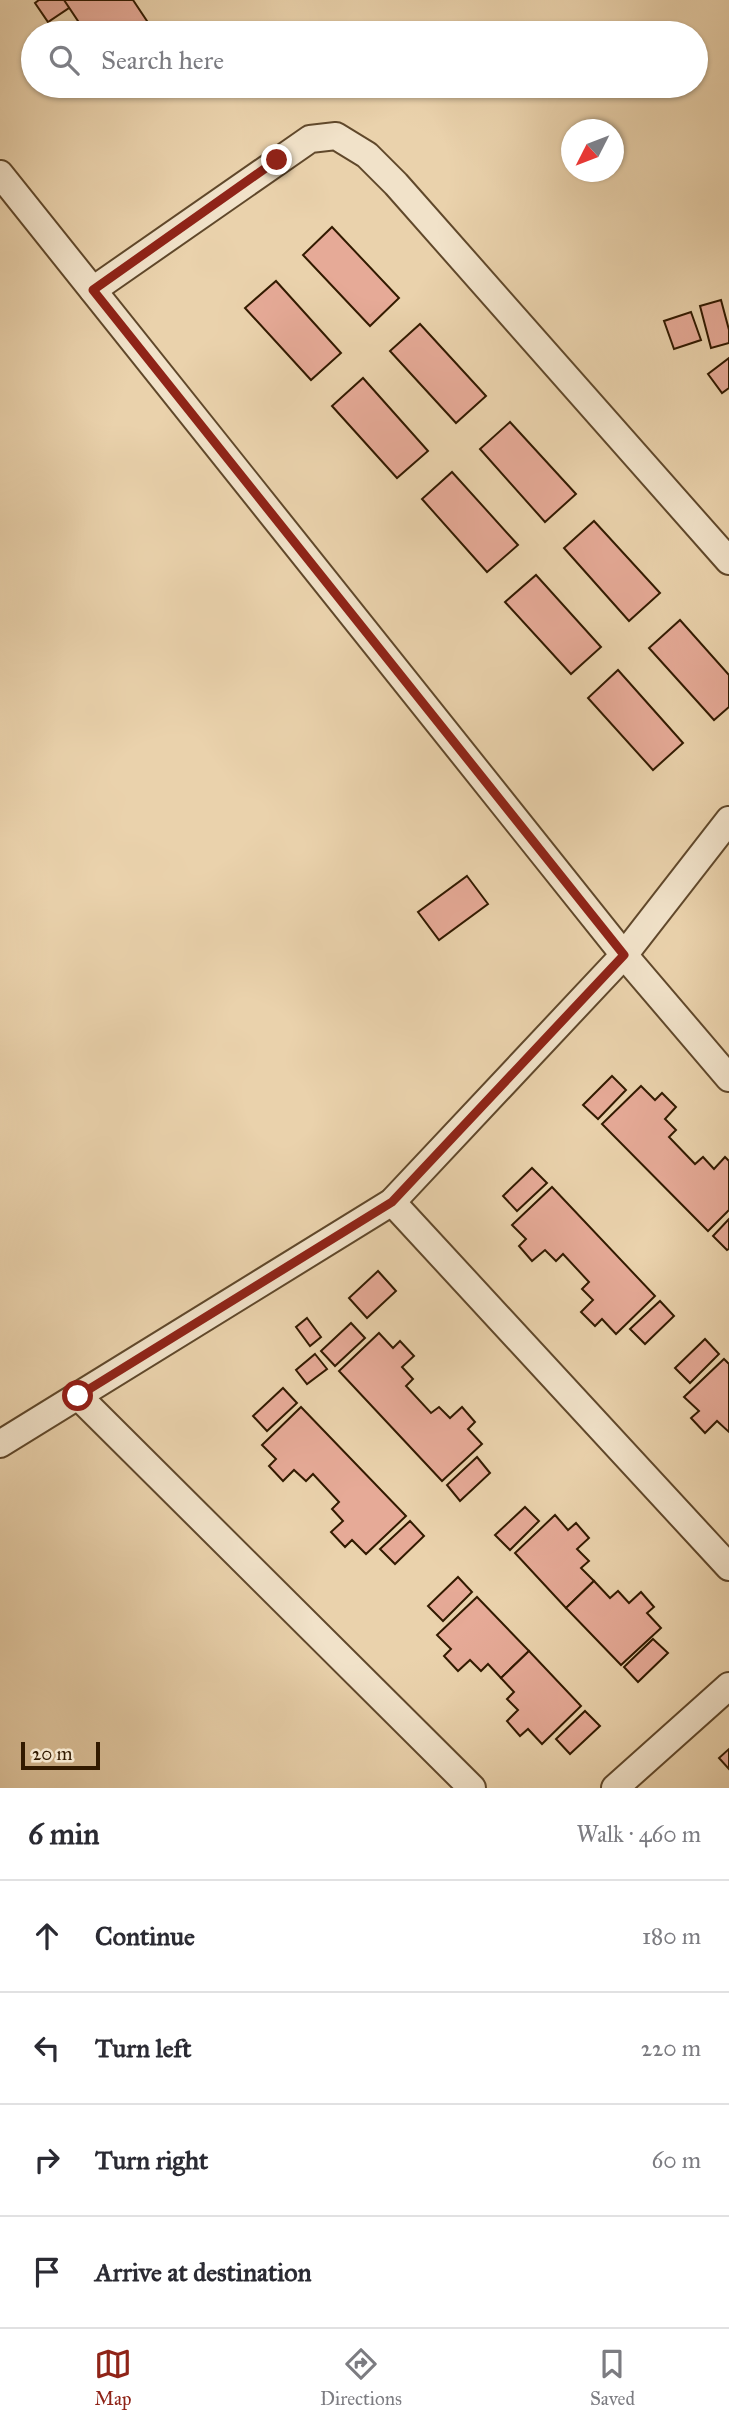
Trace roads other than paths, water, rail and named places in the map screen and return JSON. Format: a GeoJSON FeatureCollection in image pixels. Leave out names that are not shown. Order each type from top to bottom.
{"type":"FeatureCollection","features":[{"type":"Feature","properties":{"kind":"street"},"geometry":{"type":"LineString","coordinates":[[93,290],[310,139],[336,136],[367,155],[396,184],[729,561]]}},
{"type":"Feature","properties":{"kind":"street"},"geometry":{"type":"LineString","coordinates":[[0,174],[624,955],[729,1077]]}},
{"type":"Feature","properties":{"kind":"street"},"geometry":{"type":"LineString","coordinates":[[0,1444],[392,1202],[624,955],[729,821]]}},
{"type":"Feature","properties":{"kind":"street"},"geometry":{"type":"LineString","coordinates":[[392,1202],[729,1566]]}},
{"type":"Feature","properties":{"kind":"street"},"geometry":{"type":"LineString","coordinates":[[78,1396],[472,1788]]}},
{"type":"Feature","properties":{"kind":"street"},"geometry":{"type":"LineString","coordinates":[[615,1788],[729,1686]]}}]}
